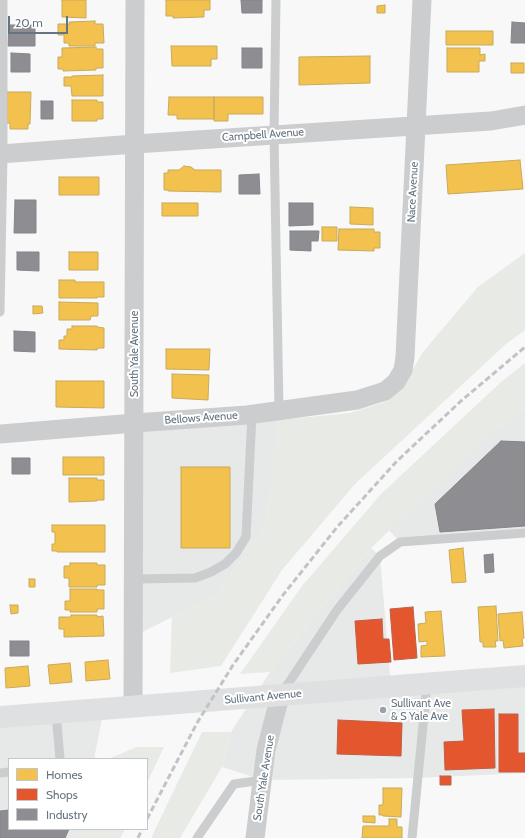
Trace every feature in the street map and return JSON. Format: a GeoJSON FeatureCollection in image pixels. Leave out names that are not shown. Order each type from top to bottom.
{"type":"FeatureCollection","features":[{"type":"Feature","properties":{"kind":"street","name":"South Yale Avenue"},"geometry":{"type":"LineString","coordinates":[[133,707],[135,0]]}},
{"type":"Feature","properties":{"kind":"street","name":"Nace Avenue"},"geometry":{"type":"LineString","coordinates":[[396,382],[402,370],[405,358],[422,0]]}},
{"type":"Feature","properties":{"kind":"street","name":"Campbell Avenue"},"geometry":{"type":"LineString","coordinates":[[1,154],[491,121],[525,115]]}},
{"type":"Feature","properties":{"kind":"street","name":"Bellows Avenue"},"geometry":{"type":"LineString","coordinates":[[0,434],[252,414],[357,400],[385,391],[396,382]]}},
{"type":"Feature","properties":{"kind":"street","name":"Sullivant Avenue"},"geometry":{"type":"LineString","coordinates":[[0,717],[525,676]]}},
{"type":"Feature","properties":{"kind":"street","name":"South Yale Avenue"},"geometry":{"type":"LineString","coordinates":[[255,838],[266,750],[280,696]]}},
{"type":"Feature","properties":{"kind":"lane"},"geometry":{"type":"LineString","coordinates":[[0,312],[3,0]]}},
{"type":"Feature","properties":{"kind":"lane"},"geometry":{"type":"LineString","coordinates":[[276,0],[274,135],[279,410]]}},
{"type":"Feature","properties":{"kind":"lane"},"geometry":{"type":"LineString","coordinates":[[134,579],[195,578],[211,572],[225,564],[236,553],[246,537],[252,414]]}},
{"type":"Feature","properties":{"kind":"lane"},"geometry":{"type":"LineString","coordinates":[[280,696],[337,610],[380,556],[400,542],[525,533]]}},
{"type":"Feature","properties":{"kind":"lane"},"geometry":{"type":"LineString","coordinates":[[412,838],[427,684]]}},
{"type":"Feature","properties":{"kind":"lane"},"geometry":{"type":"LineString","coordinates":[[56,713],[60,758]]}},
{"type":"Feature","properties":{"kind":"lane"},"geometry":{"type":"LineString","coordinates":[[197,838],[234,784],[263,780]]}},
{"type":"Feature","properties":{"kind":"shaded area"},"geometry":{"type":"Polygon","coordinates":[[[525,253],[525,330],[506,344],[355,484],[282,570],[221,666],[170,673],[172,617],[217,595],[265,526],[278,420],[350,413],[384,402],[404,384],[423,352],[478,287],[525,253]]]}},
{"type":"Feature","properties":{"kind":"shaded area"},"geometry":{"type":"Polygon","coordinates":[[[525,363],[525,408],[491,433],[371,548],[270,672],[240,674],[302,586],[381,494],[500,383],[525,363]]]}},
{"type":"Feature","properties":{"kind":"shaded area"},"geometry":{"type":"Polygon","coordinates":[[[525,408],[525,533],[400,542],[389,530],[491,433],[525,408]]]}},
{"type":"Feature","properties":{"kind":"shaded area"},"geometry":{"type":"Polygon","coordinates":[[[279,410],[265,526],[217,595],[134,636],[135,423],[279,410]]]}},
{"type":"Feature","properties":{"kind":"shaded area"},"geometry":{"type":"Polygon","coordinates":[[[371,548],[380,556],[391,687],[525,676],[525,773],[418,778],[263,780],[222,767],[231,732],[270,672],[371,548]]]}},
{"type":"Feature","properties":{"kind":"shaded area"},"geometry":{"type":"Polygon","coordinates":[[[104,709],[94,758],[8,758],[8,830],[72,830],[68,838],[0,838],[0,717],[104,709]]]}},
{"type":"Feature","properties":{"kind":"shaded area"},"geometry":{"type":"Polygon","coordinates":[[[202,732],[231,732],[222,767],[180,838],[151,838],[202,732]]]}},
{"type":"Feature","properties":{"kind":"shaded area"},"geometry":{"type":"Polygon","coordinates":[[[137,747],[164,747],[148,781],[148,758],[110,758],[137,747]]]}},
{"type":"Feature","properties":{"kind":"shaded area"},"geometry":{"type":"Polygon","coordinates":[[[72,830],[124,830],[120,838],[68,838],[72,830]]]}},
{"type":"Feature","properties":{"kind":"building: Homes"},"geometry":{"type":"Polygon","coordinates":[[[62,0],[86,0],[86,18],[62,17],[62,0]]]}},
{"type":"Feature","properties":{"kind":"building: Homes"},"geometry":{"type":"Polygon","coordinates":[[[166,0],[210,0],[210,10],[204,10],[204,17],[173,18],[173,16],[166,16],[166,0]]]}},
{"type":"Feature","properties":{"kind":"building: Homes"},"geometry":{"type":"Polygon","coordinates":[[[385,5],[385,13],[377,13],[377,6],[385,5]]]}},
{"type":"Feature","properties":{"kind":"building: Homes"},"geometry":{"type":"Polygon","coordinates":[[[95,21],[95,24],[103,24],[104,43],[95,43],[95,46],[69,46],[69,43],[64,43],[64,35],[58,35],[58,24],[95,21]]]}},
{"type":"Feature","properties":{"kind":"building: Homes"},"geometry":{"type":"Polygon","coordinates":[[[446,31],[493,31],[493,45],[446,45],[446,31]]]}},
{"type":"Feature","properties":{"kind":"building: Homes"},"geometry":{"type":"Polygon","coordinates":[[[171,46],[217,46],[217,59],[211,59],[211,66],[172,66],[171,46]]]}},
{"type":"Feature","properties":{"kind":"building: Homes"},"geometry":{"type":"Polygon","coordinates":[[[96,47],[96,49],[103,49],[103,68],[96,68],[96,70],[63,71],[63,69],[58,69],[58,57],[62,57],[62,48],[96,47]]]}},
{"type":"Feature","properties":{"kind":"building: Homes"},"geometry":{"type":"Polygon","coordinates":[[[447,48],[480,48],[480,55],[485,54],[485,61],[479,61],[479,72],[447,72],[447,48]]]}},
{"type":"Feature","properties":{"kind":"building: Homes"},"geometry":{"type":"Polygon","coordinates":[[[370,56],[370,83],[299,85],[299,57],[370,56]]]}},
{"type":"Feature","properties":{"kind":"building: Homes"},"geometry":{"type":"Polygon","coordinates":[[[511,63],[524,63],[524,73],[511,73],[511,63]]]}},
{"type":"Feature","properties":{"kind":"building: Homes"},"geometry":{"type":"Polygon","coordinates":[[[103,75],[103,96],[72,96],[71,86],[64,86],[64,77],[103,75]]]}},
{"type":"Feature","properties":{"kind":"building: Homes"},"geometry":{"type":"Polygon","coordinates":[[[7,92],[31,92],[30,124],[28,124],[28,129],[10,129],[10,123],[7,123],[7,92]]]}},
{"type":"Feature","properties":{"kind":"building: Homes"},"geometry":{"type":"Polygon","coordinates":[[[169,97],[214,97],[214,119],[177,119],[177,115],[168,115],[169,97]]]}},
{"type":"Feature","properties":{"kind":"building: Homes"},"geometry":{"type":"Polygon","coordinates":[[[214,97],[263,97],[263,114],[228,114],[228,121],[214,121],[214,97]]]}},
{"type":"Feature","properties":{"kind":"building: Homes"},"geometry":{"type":"Polygon","coordinates":[[[72,100],[97,100],[97,102],[103,102],[103,119],[97,119],[97,121],[72,121],[72,100]]]}},
{"type":"Feature","properties":{"kind":"building: Homes"},"geometry":{"type":"Polygon","coordinates":[[[520,160],[523,189],[448,194],[446,165],[520,160]]]}},
{"type":"Feature","properties":{"kind":"building: Homes"},"geometry":{"type":"Polygon","coordinates":[[[184,166],[191,167],[195,170],[221,170],[221,192],[164,190],[164,173],[168,173],[168,170],[179,170],[184,166]]]}},
{"type":"Feature","properties":{"kind":"building: Homes"},"geometry":{"type":"Polygon","coordinates":[[[59,177],[99,177],[99,195],[59,195],[59,177]]]}},
{"type":"Feature","properties":{"kind":"building: Homes"},"geometry":{"type":"Polygon","coordinates":[[[162,203],[198,203],[198,216],[162,216],[162,203]]]}},
{"type":"Feature","properties":{"kind":"building: Homes"},"geometry":{"type":"Polygon","coordinates":[[[350,207],[373,208],[373,225],[350,224],[350,207]]]}},
{"type":"Feature","properties":{"kind":"building: Homes"},"geometry":{"type":"Polygon","coordinates":[[[322,227],[337,227],[337,241],[322,241],[322,227]]]}},
{"type":"Feature","properties":{"kind":"building: Homes"},"geometry":{"type":"Polygon","coordinates":[[[339,229],[374,229],[374,232],[380,232],[380,248],[374,248],[374,251],[338,250],[339,229]]]}},
{"type":"Feature","properties":{"kind":"building: Homes"},"geometry":{"type":"Polygon","coordinates":[[[69,252],[98,252],[98,270],[69,270],[69,252]]]}},
{"type":"Feature","properties":{"kind":"building: Homes"},"geometry":{"type":"Polygon","coordinates":[[[59,280],[75,280],[75,282],[104,282],[104,297],[59,298],[59,280]]]}},
{"type":"Feature","properties":{"kind":"building: Homes"},"geometry":{"type":"Polygon","coordinates":[[[59,302],[98,303],[98,316],[91,316],[90,320],[59,320],[59,302]]]}},
{"type":"Feature","properties":{"kind":"building: Homes"},"geometry":{"type":"Polygon","coordinates":[[[33,306],[42,306],[43,313],[33,314],[33,306]]]}},
{"type":"Feature","properties":{"kind":"building: Homes"},"geometry":{"type":"Polygon","coordinates":[[[72,326],[97,326],[104,328],[104,348],[98,348],[97,350],[59,349],[59,340],[64,340],[64,336],[67,336],[67,329],[72,329],[72,326]]]}},
{"type":"Feature","properties":{"kind":"building: Homes"},"geometry":{"type":"Polygon","coordinates":[[[166,349],[210,349],[209,370],[166,369],[166,349]]]}},
{"type":"Feature","properties":{"kind":"building: Homes"},"geometry":{"type":"Polygon","coordinates":[[[172,374],[209,375],[208,400],[172,398],[172,374]]]}},
{"type":"Feature","properties":{"kind":"building: Homes"},"geometry":{"type":"Polygon","coordinates":[[[56,381],[104,381],[104,408],[56,407],[56,381]]]}},
{"type":"Feature","properties":{"kind":"building: Homes"},"geometry":{"type":"Polygon","coordinates":[[[63,457],[104,457],[104,475],[63,475],[63,457]]]}},
{"type":"Feature","properties":{"kind":"building: Homes"},"geometry":{"type":"Polygon","coordinates":[[[181,467],[230,467],[230,548],[181,548],[181,467]]]}},
{"type":"Feature","properties":{"kind":"building: Homes"},"geometry":{"type":"Polygon","coordinates":[[[69,478],[97,478],[97,480],[104,480],[104,500],[69,502],[69,478]]]}},
{"type":"Feature","properties":{"kind":"building: Homes"},"geometry":{"type":"Polygon","coordinates":[[[52,525],[105,525],[105,552],[52,551],[52,544],[55,544],[55,532],[52,532],[52,525]]]}},
{"type":"Feature","properties":{"kind":"building: Homes"},"geometry":{"type":"Polygon","coordinates":[[[463,548],[466,582],[452,583],[449,550],[463,548]]]}},
{"type":"Feature","properties":{"kind":"building: Homes"},"geometry":{"type":"Polygon","coordinates":[[[70,563],[97,563],[97,565],[105,565],[105,585],[97,585],[97,587],[69,587],[69,578],[64,578],[64,566],[70,566],[70,563]]]}},
{"type":"Feature","properties":{"kind":"building: Homes"},"geometry":{"type":"Polygon","coordinates":[[[29,579],[35,579],[35,587],[29,587],[29,579]]]}},
{"type":"Feature","properties":{"kind":"building: Homes"},"geometry":{"type":"Polygon","coordinates":[[[70,589],[104,590],[104,609],[97,609],[97,612],[70,612],[70,610],[65,610],[65,601],[70,601],[70,589]]]}},
{"type":"Feature","properties":{"kind":"building: Homes"},"geometry":{"type":"Polygon","coordinates":[[[10,605],[18,605],[18,613],[11,614],[10,605]]]}},
{"type":"Feature","properties":{"kind":"building: Homes"},"geometry":{"type":"Polygon","coordinates":[[[496,606],[498,641],[495,641],[496,647],[483,647],[483,642],[480,642],[478,607],[496,606]]]}},
{"type":"Feature","properties":{"kind":"building: Homes"},"geometry":{"type":"Polygon","coordinates":[[[441,611],[445,656],[421,657],[421,646],[427,645],[427,641],[419,642],[418,624],[426,623],[425,612],[441,611]]]}},
{"type":"Feature","properties":{"kind":"building: Homes"},"geometry":{"type":"Polygon","coordinates":[[[522,612],[524,638],[522,639],[523,646],[504,648],[503,640],[500,641],[498,614],[522,612]]]}},
{"type":"Feature","properties":{"kind":"building: Homes"},"geometry":{"type":"Polygon","coordinates":[[[71,615],[103,616],[104,636],[64,637],[64,629],[59,629],[59,617],[71,617],[71,615]]]}},
{"type":"Feature","properties":{"kind":"building: Homes"},"geometry":{"type":"Polygon","coordinates":[[[108,660],[110,679],[86,681],[85,662],[108,660]]]}},
{"type":"Feature","properties":{"kind":"building: Homes"},"geometry":{"type":"Polygon","coordinates":[[[70,663],[72,682],[50,684],[48,665],[70,663]]]}},
{"type":"Feature","properties":{"kind":"building: Homes"},"geometry":{"type":"Polygon","coordinates":[[[28,666],[30,686],[6,688],[5,668],[28,666]]]}},
{"type":"Feature","properties":{"kind":"building: Homes"},"geometry":{"type":"Polygon","coordinates":[[[383,788],[402,788],[401,817],[379,815],[379,805],[383,805],[383,788]]]}},
{"type":"Feature","properties":{"kind":"building: Homes"},"geometry":{"type":"Polygon","coordinates":[[[363,816],[375,816],[375,823],[363,822],[363,816]]]}},
{"type":"Feature","properties":{"kind":"building: Homes"},"geometry":{"type":"Polygon","coordinates":[[[389,819],[397,819],[397,827],[402,827],[402,838],[362,838],[363,826],[389,826],[389,819]]]}},
{"type":"Feature","properties":{"kind":"building: Shops"},"geometry":{"type":"Polygon","coordinates":[[[413,607],[417,658],[394,660],[390,609],[413,607]]]}},
{"type":"Feature","properties":{"kind":"building: Shops"},"geometry":{"type":"Polygon","coordinates":[[[382,619],[383,639],[389,639],[391,662],[358,664],[355,621],[382,619]]]}},
{"type":"Feature","properties":{"kind":"building: Shops"},"geometry":{"type":"Polygon","coordinates":[[[494,709],[495,768],[445,770],[444,742],[464,741],[462,710],[494,709]]]}},
{"type":"Feature","properties":{"kind":"building: Shops"},"geometry":{"type":"Polygon","coordinates":[[[499,714],[518,714],[518,753],[525,753],[525,772],[499,772],[499,714]]]}},
{"type":"Feature","properties":{"kind":"building: Shops"},"geometry":{"type":"Polygon","coordinates":[[[338,720],[402,723],[401,756],[337,754],[338,720]]]}},
{"type":"Feature","properties":{"kind":"building: Shops"},"geometry":{"type":"Polygon","coordinates":[[[440,776],[451,776],[451,785],[440,785],[440,776]]]}},
{"type":"Feature","properties":{"kind":"building: Industry"},"geometry":{"type":"Polygon","coordinates":[[[241,0],[262,0],[262,13],[242,13],[241,0]]]}},
{"type":"Feature","properties":{"kind":"building: Industry"},"geometry":{"type":"Polygon","coordinates":[[[512,22],[525,23],[525,43],[511,43],[512,22]]]}},
{"type":"Feature","properties":{"kind":"building: Industry"},"geometry":{"type":"Polygon","coordinates":[[[9,25],[35,25],[35,46],[8,46],[9,25]]]}},
{"type":"Feature","properties":{"kind":"building: Industry"},"geometry":{"type":"Polygon","coordinates":[[[242,48],[262,48],[262,68],[242,68],[242,48]]]}},
{"type":"Feature","properties":{"kind":"building: Industry"},"geometry":{"type":"Polygon","coordinates":[[[11,53],[30,54],[30,72],[11,72],[11,53]]]}},
{"type":"Feature","properties":{"kind":"building: Industry"},"geometry":{"type":"Polygon","coordinates":[[[41,101],[53,101],[53,119],[41,119],[41,101]]]}},
{"type":"Feature","properties":{"kind":"building: Industry"},"geometry":{"type":"Polygon","coordinates":[[[259,174],[260,194],[239,194],[239,175],[259,174]]]}},
{"type":"Feature","properties":{"kind":"building: Industry"},"geometry":{"type":"Polygon","coordinates":[[[15,200],[36,200],[36,233],[14,233],[15,200]]]}},
{"type":"Feature","properties":{"kind":"building: Industry"},"geometry":{"type":"Polygon","coordinates":[[[289,203],[313,203],[313,225],[289,226],[289,203]]]}},
{"type":"Feature","properties":{"kind":"building: Industry"},"geometry":{"type":"Polygon","coordinates":[[[290,231],[319,231],[318,241],[311,241],[311,251],[290,250],[290,231]]]}},
{"type":"Feature","properties":{"kind":"building: Industry"},"geometry":{"type":"Polygon","coordinates":[[[17,252],[39,252],[39,271],[17,270],[17,252]]]}},
{"type":"Feature","properties":{"kind":"building: Industry"},"geometry":{"type":"Polygon","coordinates":[[[14,331],[35,332],[35,352],[14,351],[14,331]]]}},
{"type":"Feature","properties":{"kind":"building: Industry"},"geometry":{"type":"Polygon","coordinates":[[[501,441],[525,442],[525,526],[440,532],[435,504],[501,441]]]}},
{"type":"Feature","properties":{"kind":"building: Industry"},"geometry":{"type":"Polygon","coordinates":[[[12,458],[30,458],[30,474],[12,474],[12,458]]]}},
{"type":"Feature","properties":{"kind":"building: Industry"},"geometry":{"type":"Polygon","coordinates":[[[493,554],[494,572],[485,573],[484,555],[493,554]]]}},
{"type":"Feature","properties":{"kind":"building: Industry"},"geometry":{"type":"Polygon","coordinates":[[[10,641],[29,641],[29,656],[10,656],[10,641]]]}},
{"type":"Feature","properties":{"kind":"building: Industry"},"geometry":{"type":"Polygon","coordinates":[[[8,810],[8,830],[69,830],[65,838],[0,838],[0,811],[8,810]]]}},
{"type":"Feature","properties":{"kind":"railway"},"geometry":{"type":"LineString","coordinates":[[148,817],[197,723],[233,665],[283,595],[338,526],[397,461],[461,401],[525,347]]}},
{"type":"Feature","properties":{"kind":"railway"},"geometry":{"type":"LineString","coordinates":[[138,838],[142,830]]}},
{"type":"Feature","properties":{"kind":"place","name":"Sullivant Ave & S Yale Ave"},"geometry":{"type":"Point","coordinates":[383,710]}}]}
